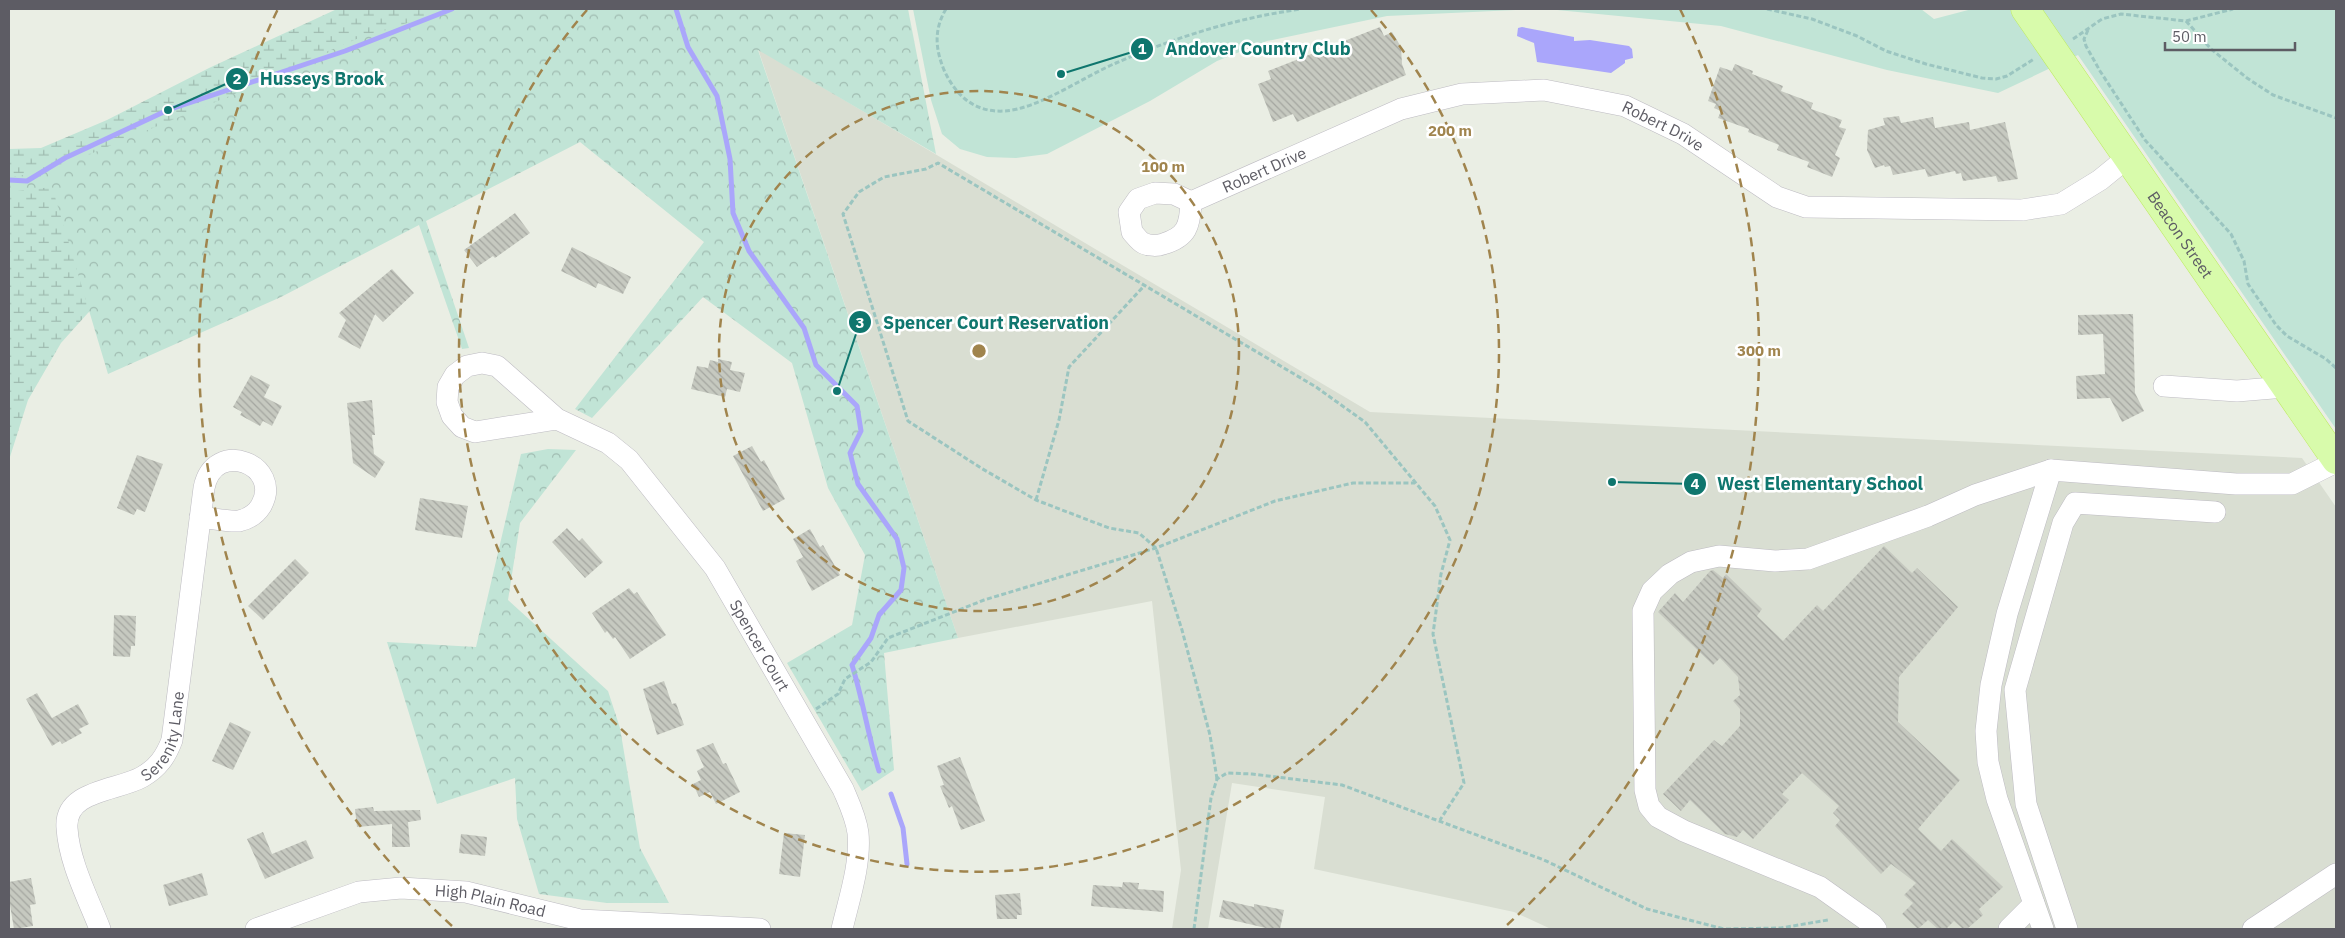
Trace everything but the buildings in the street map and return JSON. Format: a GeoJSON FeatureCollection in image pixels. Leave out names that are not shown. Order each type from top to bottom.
{"type":"FeatureCollection","features":[{"type":"Feature","properties":{"kind":"main road","name":"Beacon Street"},"geometry":{"type":"LineString","coordinates":[[2025,9],[2336,461]]}},
{"type":"Feature","properties":{"kind":"street","name":"Robert Drive"},"geometry":{"type":"LineString","coordinates":[[1191,202],[1401,109],[1462,94],[1498,92],[1544,90],[1625,106],[1683,134],[1777,196],[1806,207],[2022,210],[2061,204],[2100,180],[2127,158]]}},
{"type":"Feature","properties":{"kind":"street","name":"Spencer Court"},"geometry":{"type":"LineString","coordinates":[[557,419],[475,432],[462,426],[452,416],[447,402],[448,387],[455,374],[467,366],[490,364],[504,370],[557,419],[608,443],[637,469],[715,568],[843,789],[858,832],[855,866],[842,929]]}},
{"type":"Feature","properties":{"kind":"street"},"geometry":{"type":"LineString","coordinates":[[2164,386],[2237,391],[2285,387]]}},
{"type":"Feature","properties":{"kind":"street"},"geometry":{"type":"LineString","coordinates":[[1876,929],[1872,924],[1820,886],[1684,831],[1658,817],[1650,806],[1645,790],[1643,611],[1652,591],[1670,574],[1692,562],[1719,556],[1775,562],[1808,559],[1928,516],[1975,495],[2051,470],[2236,484],[2292,484],[2336,461]]}},
{"type":"Feature","properties":{"kind":"street"},"geometry":{"type":"LineString","coordinates":[[2043,929],[1997,799],[1988,762],[1986,731],[1991,684],[2007,614],[2051,470]]}},
{"type":"Feature","properties":{"kind":"street"},"geometry":{"type":"LineString","coordinates":[[2067,929],[2026,804],[2015,690],[2063,523],[2075,502],[2214,512]]}},
{"type":"Feature","properties":{"kind":"street","name":"Serenity Lane"},"geometry":{"type":"LineString","coordinates":[[100,929],[72,854],[67,828],[68,815],[75,803],[142,778],[156,768],[166,756],[172,740],[200,517]]}},
{"type":"Feature","properties":{"kind":"street"},"geometry":{"type":"LineString","coordinates":[[2253,929],[2336,874]]}},
{"type":"Feature","properties":{"kind":"street","name":"High Plain Road"},"geometry":{"type":"LineString","coordinates":[[256,929],[359,892],[401,888],[466,892],[580,920],[760,929]]}},
{"type":"Feature","properties":{"kind":"street"},"geometry":{"type":"LineString","coordinates":[[2009,929],[2034,904]]}},
{"type":"Feature","properties":{"kind":"path"},"geometry":{"type":"LineString","coordinates":[[946,9],[939,21],[936,38],[938,55],[949,82],[957,93],[974,105],[986,110],[1007,111],[1042,99],[1102,69],[1161,44],[1219,26],[1302,9]]}},
{"type":"Feature","properties":{"kind":"path"},"geometry":{"type":"LineString","coordinates":[[1767,9],[1812,19],[1857,36],[1886,51],[1982,78],[1996,79],[2008,76],[2041,54]]}},
{"type":"Feature","properties":{"kind":"path"},"geometry":{"type":"LineString","coordinates":[[2067,42],[2096,22],[2121,14],[2186,21],[2233,9]]}},
{"type":"Feature","properties":{"kind":"path"},"geometry":{"type":"LineString","coordinates":[[2186,21],[2211,49],[2247,78],[2280,98],[2336,118]]}},
{"type":"Feature","properties":{"kind":"path"},"geometry":{"type":"LineString","coordinates":[[2088,29],[2085,42],[2100,71],[2145,140],[2231,234],[2244,261],[2248,284],[2276,324],[2287,336],[2326,359],[2336,368]]}},
{"type":"Feature","properties":{"kind":"path"},"geometry":{"type":"LineString","coordinates":[[1194,929],[1211,798],[1217,779],[1210,735],[1182,630],[1156,548],[1139,534],[1109,528],[1036,500],[981,468],[908,421],[843,214],[860,192],[884,177],[926,169],[938,163],[1316,387],[1365,422],[1435,506],[1450,540],[1441,574],[1433,634],[1464,783],[1440,820]]}},
{"type":"Feature","properties":{"kind":"path"},"geometry":{"type":"LineString","coordinates":[[1036,500],[1059,420],[1069,367],[1144,286]]}},
{"type":"Feature","properties":{"kind":"path"},"geometry":{"type":"LineString","coordinates":[[802,717],[838,694],[845,679],[870,662],[888,638],[984,600],[1156,548],[1275,501],[1353,483],[1415,483]]}},
{"type":"Feature","properties":{"kind":"path"},"geometry":{"type":"LineString","coordinates":[[1217,779],[1227,773],[1342,784],[1544,860],[1647,909],[1725,929],[1781,928],[1828,920]]}},
{"type":"Feature","properties":{"kind":"shaded area"},"geometry":{"type":"Polygon","coordinates":[[[1522,27],[1574,37],[1574,41],[1590,40],[1629,46],[1632,49],[1633,58],[1625,60],[1625,63],[1611,73],[1537,62],[1534,43],[1517,36],[1518,28],[1522,27]]]}},
{"type":"Feature","properties":{"kind":"shaded area"},"geometry":{"type":"Polygon","coordinates":[[[758,49],[1370,412],[2302,458],[2336,507],[2336,929],[1551,929],[1514,912],[1314,869],[1325,797],[1232,783],[1208,929],[1172,929],[1181,870],[1152,601],[958,638],[758,49]]]}},
{"type":"Feature","properties":{"kind":"green space"},"geometry":{"type":"Polygon","coordinates":[[[337,9],[592,9],[236,148],[61,343],[28,400],[9,460],[9,149],[41,148],[107,120],[209,68],[337,9]]]}},
{"type":"Feature","properties":{"kind":"green space"},"geometry":{"type":"Polygon","coordinates":[[[440,9],[908,9],[936,154],[758,50],[958,638],[884,653],[894,770],[862,791],[787,663],[852,625],[865,555],[828,488],[792,363],[703,297],[592,418],[575,409],[704,242],[580,142],[426,221],[469,348],[462,349],[419,225],[281,297],[108,374],[52,187],[9,192],[9,177],[47,172],[261,83],[260,80],[366,35],[421,19],[440,9]]]}},
{"type":"Feature","properties":{"kind":"green space"},"geometry":{"type":"Polygon","coordinates":[[[913,9],[1538,9],[1387,16],[1267,41],[1217,61],[1150,101],[1047,154],[1016,158],[987,157],[960,149],[942,134],[931,100],[913,9]]]}},
{"type":"Feature","properties":{"kind":"green space"},"geometry":{"type":"Polygon","coordinates":[[[1547,9],[1921,9],[1934,19],[1972,9],[2336,9],[2336,429],[2078,55],[1998,93],[1887,70],[1721,26],[1547,9]]]}},
{"type":"Feature","properties":{"kind":"green space"},"geometry":{"type":"Polygon","coordinates":[[[548,449],[576,450],[520,523],[508,600],[608,691],[620,728],[640,848],[669,903],[607,903],[539,894],[517,819],[515,778],[437,804],[387,642],[476,647],[521,454],[548,449]]]}},
{"type":"Feature","properties":{"kind":"waterway"},"geometry":{"type":"LineString","coordinates":[[9,180],[27,181],[65,158],[168,110],[345,51],[452,9]]}},
{"type":"Feature","properties":{"kind":"waterway"},"geometry":{"type":"LineString","coordinates":[[676,9],[688,47],[717,96],[730,159],[733,213],[749,251],[804,328],[816,365],[857,406],[861,431],[850,453],[858,484],[897,539],[904,568],[901,590],[879,615],[871,638],[852,665],[879,771]]}},
{"type":"Feature","properties":{"kind":"waterway"},"geometry":{"type":"LineString","coordinates":[[891,794],[903,828],[907,864]]}},
{"type":"Feature","properties":{"kind":"place","name":"Andover Country Club"},"geometry":{"type":"Point","coordinates":[1061,74]}},
{"type":"Feature","properties":{"kind":"place","name":"Husseys Brook"},"geometry":{"type":"Point","coordinates":[168,110]}},
{"type":"Feature","properties":{"kind":"place","name":"Spencer Court Reservation"},"geometry":{"type":"Point","coordinates":[837,391]}},
{"type":"Feature","properties":{"kind":"place","name":"West Elementary School"},"geometry":{"type":"Point","coordinates":[1612,482]}}]}
